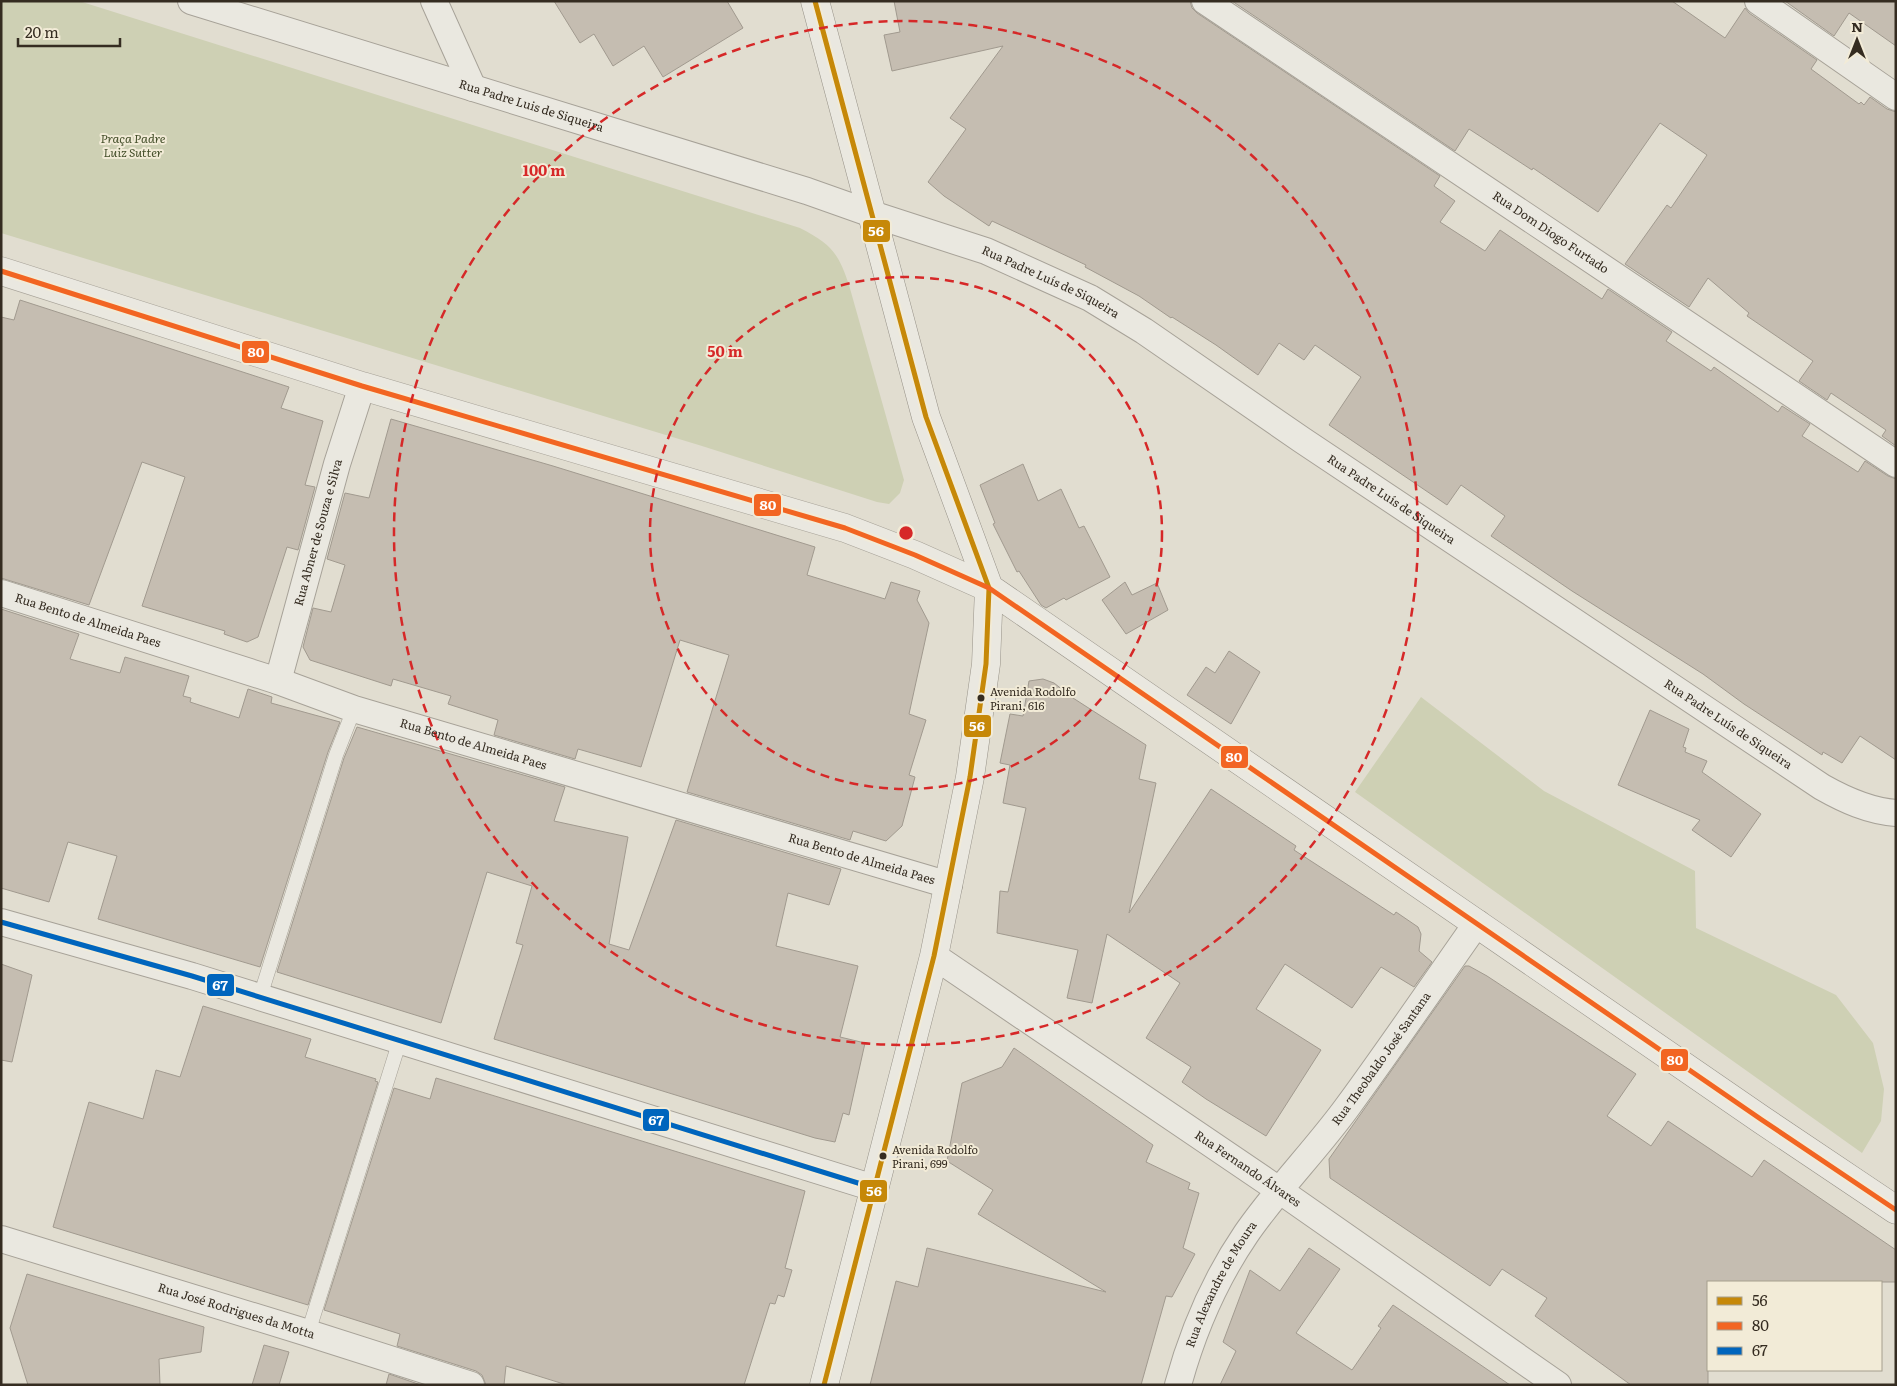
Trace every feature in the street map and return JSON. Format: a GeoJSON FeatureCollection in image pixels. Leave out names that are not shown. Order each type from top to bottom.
{"type":"FeatureCollection","features":[{"type":"Feature","properties":{"kind":"main road"},"geometry":{"type":"LineString","coordinates":[[815,1],[926,417],[989,588],[986,664],[970,777],[949,886],[934,956],[824,1385]]}},
{"type":"Feature","properties":{"kind":"main road"},"geometry":{"type":"LineString","coordinates":[[1,271],[362,386],[845,528],[915,554],[989,588],[1762,1120],[1896,1210]]}},
{"type":"Feature","properties":{"kind":"street","name":"Rua Padre Luis de Siqueira"},"geometry":{"type":"LineString","coordinates":[[191,1],[807,191],[872,214]]}},
{"type":"Feature","properties":{"kind":"street"},"geometry":{"type":"LineString","coordinates":[[434,1],[473,88]]}},
{"type":"Feature","properties":{"kind":"street","name":"Rua Dom Diogo Furtado"},"geometry":{"type":"LineString","coordinates":[[1205,1],[1896,464]]}},
{"type":"Feature","properties":{"kind":"street"},"geometry":{"type":"LineString","coordinates":[[1758,1],[1896,97]]}},
{"type":"Feature","properties":{"kind":"street","name":"Rua Padre Luís de Siqueira"},"geometry":{"type":"LineString","coordinates":[[872,214],[986,251],[1090,298],[1144,331],[1302,440],[1822,787],[1847,801],[1883,812],[1896,813]]}},
{"type":"Feature","properties":{"kind":"street","name":"Rua Abner de Souza e Silva"},"geometry":{"type":"LineString","coordinates":[[278,682],[337,464],[362,386]]}},
{"type":"Feature","properties":{"kind":"street","name":"Rua Bento de Almeida Paes"},"geometry":{"type":"LineString","coordinates":[[1,593],[278,682],[354,709],[949,886]]}},
{"type":"Feature","properties":{"kind":"street"},"geometry":{"type":"LineString","coordinates":[[1,922],[260,997],[874,1188]]}},
{"type":"Feature","properties":{"kind":"street","name":"Rua Theobaldo José Santana"},"geometry":{"type":"LineString","coordinates":[[1279,1190],[1347,1108],[1478,923]]}},
{"type":"Feature","properties":{"kind":"street","name":"Rua Fernando Álvares"},"geometry":{"type":"LineString","coordinates":[[934,956],[1279,1190],[1558,1385]]}},
{"type":"Feature","properties":{"kind":"street","name":"Rua Alexandre de Moura"},"geometry":{"type":"LineString","coordinates":[[1178,1385],[1189,1344],[1214,1287],[1246,1234],[1279,1190]]}},
{"type":"Feature","properties":{"kind":"street","name":"Rua José Rodrigues da Motta"},"geometry":{"type":"LineString","coordinates":[[1,1240],[308,1333],[471,1385]]}},
{"type":"Feature","properties":{"kind":"lane"},"geometry":{"type":"LineString","coordinates":[[260,997],[336,755],[354,709]]}},
{"type":"Feature","properties":{"kind":"lane"},"geometry":{"type":"LineString","coordinates":[[308,1333],[400,1040]]}},
{"type":"Feature","properties":{"kind":"green space","name":"Praça Padre Luiz Sutter"},"geometry":{"type":"Polygon","coordinates":[[[1,1],[79,1],[800,228],[811,234],[832,250],[841,264],[849,285],[904,480],[900,493],[889,504],[877,502],[702,446],[1,233],[1,1]]]}},
{"type":"Feature","properties":{"kind":"green space"},"geometry":{"type":"Polygon","coordinates":[[[1421,697],[1544,791],[1695,871],[1696,928],[1836,995],[1873,1043],[1884,1089],[1881,1121],[1862,1153],[1355,792],[1421,697]]]}},
{"type":"Feature","properties":{"kind":"building"},"geometry":{"type":"Polygon","coordinates":[[[554,1],[727,1],[743,28],[663,77],[644,46],[613,66],[594,34],[580,43],[554,1]]]}},
{"type":"Feature","properties":{"kind":"building"},"geometry":{"type":"Polygon","coordinates":[[[894,1],[1190,1],[1192,8],[1197,13],[1440,176],[1434,186],[1455,201],[1440,222],[1485,251],[1500,230],[1602,299],[1608,289],[1672,332],[1666,341],[1711,371],[1714,367],[1778,412],[1782,406],[1810,424],[1802,436],[1858,472],[1865,461],[1896,479],[1896,760],[1860,736],[1842,763],[1823,752],[1822,755],[1744,704],[1703,674],[1572,591],[1491,536],[1505,516],[1461,485],[1447,505],[1329,425],[1361,377],[1315,345],[1304,360],[1279,343],[1258,375],[1216,345],[1139,296],[1085,267],[1086,265],[992,221],[989,226],[944,196],[928,182],[966,129],[950,118],[1003,46],[892,71],[884,35],[900,32],[894,1]]]}},
{"type":"Feature","properties":{"kind":"building"},"geometry":{"type":"Polygon","coordinates":[[[1232,1],[1672,1],[1725,38],[1745,8],[1749,13],[1817,60],[1811,69],[1859,104],[1861,102],[1864,105],[1870,97],[1887,109],[1896,112],[1896,446],[1882,436],[1886,430],[1831,393],[1827,400],[1799,381],[1813,361],[1747,316],[1749,313],[1708,278],[1689,307],[1625,264],[1667,205],[1671,208],[1707,155],[1660,123],[1598,212],[1533,168],[1532,170],[1469,129],[1455,151],[1232,1]]]}},
{"type":"Feature","properties":{"kind":"building"},"geometry":{"type":"Polygon","coordinates":[[[1785,1],[1896,1],[1896,46],[1849,13],[1834,36],[1785,1]]]}},
{"type":"Feature","properties":{"kind":"building"},"geometry":{"type":"Polygon","coordinates":[[[20,300],[289,387],[281,408],[323,421],[305,485],[315,487],[298,550],[287,547],[258,637],[247,642],[224,634],[225,631],[142,606],[185,477],[142,462],[89,605],[1,578],[1,317],[14,320],[20,300]]]}},
{"type":"Feature","properties":{"kind":"building"},"geometry":{"type":"Polygon","coordinates":[[[391,419],[553,466],[815,547],[807,575],[885,599],[891,582],[920,591],[917,600],[929,623],[909,714],[926,720],[909,775],[915,777],[902,826],[886,841],[853,831],[850,840],[687,792],[729,655],[680,640],[641,767],[578,749],[575,759],[494,735],[498,720],[448,704],[451,696],[393,679],[391,686],[310,660],[303,647],[313,608],[331,612],[345,565],[327,559],[345,493],[369,498],[391,419]]]}},
{"type":"Feature","properties":{"kind":"building"},"geometry":{"type":"Polygon","coordinates":[[[1023,464],[1038,501],[1061,489],[1079,528],[1084,526],[1110,577],[1066,600],[1064,598],[1046,608],[1041,605],[1019,571],[1017,572],[993,524],[995,523],[980,485],[1023,464]]]}},
{"type":"Feature","properties":{"kind":"building"},"geometry":{"type":"Polygon","coordinates":[[[1125,582],[1132,595],[1157,583],[1168,610],[1126,634],[1102,600],[1125,582]]]}},
{"type":"Feature","properties":{"kind":"building"},"geometry":{"type":"Polygon","coordinates":[[[1,609],[79,634],[70,659],[120,673],[125,657],[189,676],[183,696],[191,698],[190,702],[239,718],[248,689],[272,697],[271,703],[340,722],[328,752],[260,967],[98,919],[117,856],[68,842],[49,902],[1,888],[1,609]]]}},
{"type":"Feature","properties":{"kind":"building"},"geometry":{"type":"Polygon","coordinates":[[[1229,651],[1260,672],[1231,724],[1187,695],[1206,667],[1215,673],[1229,651]]]}},
{"type":"Feature","properties":{"kind":"building"},"geometry":{"type":"Polygon","coordinates":[[[1043,679],[1054,683],[1073,698],[1146,745],[1139,779],[1156,783],[1129,913],[1211,789],[1296,846],[1294,850],[1394,915],[1396,912],[1418,927],[1421,934],[1419,951],[1432,962],[1414,987],[1381,967],[1352,1008],[1285,964],[1256,1009],[1321,1050],[1266,1136],[1182,1082],[1191,1067],[1146,1038],[1180,983],[1107,934],[1092,1003],[1067,998],[1078,950],[997,933],[1000,891],[1008,892],[1026,808],[1003,803],[1010,765],[1000,763],[1010,714],[1023,716],[1029,681],[1043,679]]]}},
{"type":"Feature","properties":{"kind":"building"},"geometry":{"type":"Polygon","coordinates":[[[1650,710],[1689,729],[1683,747],[1686,748],[1685,752],[1707,761],[1702,772],[1761,814],[1731,857],[1692,830],[1700,820],[1618,785],[1650,710]]]}},
{"type":"Feature","properties":{"kind":"building"},"geometry":{"type":"Polygon","coordinates":[[[357,727],[565,787],[554,821],[628,837],[609,944],[629,950],[676,820],[841,869],[829,905],[788,893],[776,946],[858,966],[840,1037],[865,1043],[849,1115],[843,1113],[835,1142],[815,1138],[494,1039],[523,945],[516,943],[532,886],[487,872],[441,1023],[277,972],[344,758],[357,727]]]}},
{"type":"Feature","properties":{"kind":"building"},"geometry":{"type":"Polygon","coordinates":[[[1,964],[32,975],[12,1062],[1,1060],[1,964]]]}},
{"type":"Feature","properties":{"kind":"building"},"geometry":{"type":"Polygon","coordinates":[[[1465,966],[1469,966],[1636,1074],[1607,1116],[1651,1146],[1668,1121],[1752,1177],[1764,1160],[1896,1250],[1896,1282],[1707,1281],[1708,1385],[1631,1385],[1535,1316],[1547,1298],[1502,1269],[1490,1286],[1330,1178],[1329,1159],[1465,966]]]}},
{"type":"Feature","properties":{"kind":"building"},"geometry":{"type":"Polygon","coordinates":[[[203,1006],[311,1039],[305,1057],[376,1079],[375,1081],[378,1082],[308,1305],[53,1227],[89,1102],[143,1119],[156,1070],[180,1077],[203,1006]]]}},
{"type":"Feature","properties":{"kind":"building"},"geometry":{"type":"Polygon","coordinates":[[[1014,1048],[1153,1145],[1146,1162],[1190,1183],[1188,1189],[1199,1193],[1183,1248],[1195,1254],[1172,1297],[1166,1296],[1141,1385],[870,1385],[896,1281],[918,1287],[927,1248],[1106,1292],[978,1214],[993,1190],[947,1161],[962,1083],[1002,1067],[1014,1048]]]}},
{"type":"Feature","properties":{"kind":"building"},"geometry":{"type":"Polygon","coordinates":[[[436,1078],[805,1191],[785,1268],[792,1270],[784,1297],[778,1295],[775,1304],[770,1303],[744,1385],[567,1385],[506,1366],[504,1385],[486,1385],[482,1375],[476,1371],[397,1346],[400,1334],[324,1310],[394,1088],[430,1099],[436,1078]]]}},
{"type":"Feature","properties":{"kind":"building"},"geometry":{"type":"Polygon","coordinates":[[[1309,1248],[1340,1269],[1296,1333],[1352,1370],[1381,1328],[1378,1326],[1393,1305],[1510,1385],[1220,1385],[1236,1351],[1223,1342],[1250,1270],[1280,1291],[1309,1248]]]}},
{"type":"Feature","properties":{"kind":"building"},"geometry":{"type":"Polygon","coordinates":[[[27,1274],[204,1327],[201,1352],[159,1359],[160,1385],[28,1385],[10,1328],[27,1274]]]}},
{"type":"Feature","properties":{"kind":"building"},"geometry":{"type":"Polygon","coordinates":[[[264,1345],[289,1352],[279,1385],[252,1385],[264,1345]]]}},
{"type":"Feature","properties":{"kind":"building"},"geometry":{"type":"Polygon","coordinates":[[[389,1374],[421,1385],[386,1385],[389,1374]]]}},
{"type":"Feature","properties":{"kind":"transit line","name":"56"},"geometry":{"type":"LineString","coordinates":[[815,1],[926,417],[989,588],[986,664],[970,777],[934,956],[824,1385]]}},
{"type":"Feature","properties":{"kind":"transit line","name":"80"},"geometry":{"type":"LineString","coordinates":[[1,271],[362,386],[845,528],[915,555],[989,588],[1762,1120],[1896,1210]]}},
{"type":"Feature","properties":{"kind":"transit line","name":"67"},"geometry":{"type":"LineString","coordinates":[[1,922],[192,976],[874,1188]]}},
{"type":"Feature","properties":{"kind":"place","name":"Avenida Rodolfo Pirani, 616"},"geometry":{"type":"Point","coordinates":[981,698]}},
{"type":"Feature","properties":{"kind":"place","name":"Avenida Rodolfo Pirani, 699"},"geometry":{"type":"Point","coordinates":[883,1156]}}]}
